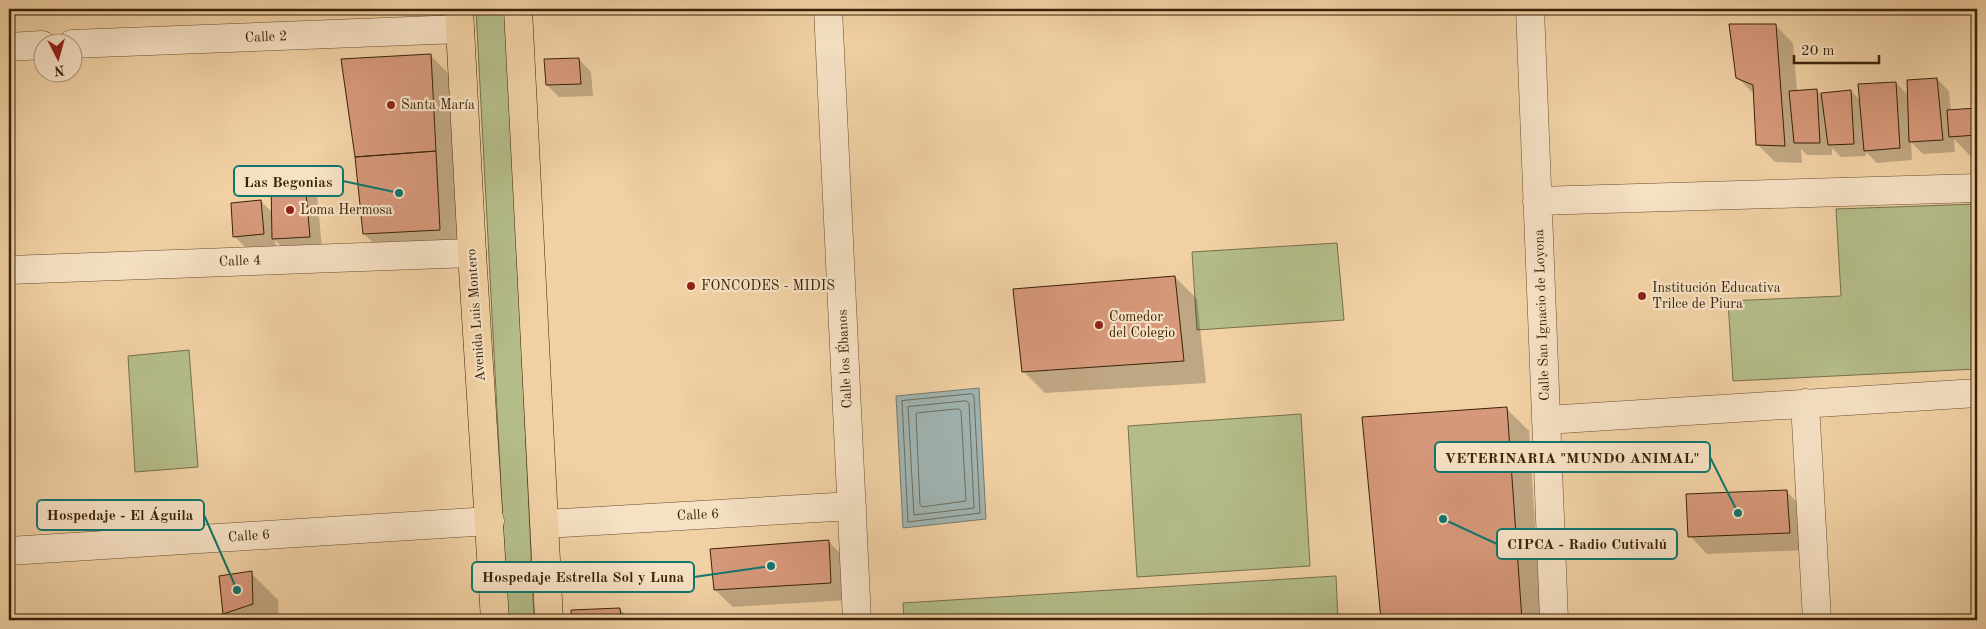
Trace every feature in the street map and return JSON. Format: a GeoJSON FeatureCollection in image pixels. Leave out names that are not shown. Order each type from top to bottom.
{"type":"FeatureCollection","features":[{"type":"Feature","properties":{"kind":"main road"},"geometry":{"type":"LineString","coordinates":[[518,9],[550,620]]}},
{"type":"Feature","properties":{"kind":"main road","name":"Avenida Luis Montero"},"geometry":{"type":"LineString","coordinates":[[460,19],[472,253],[495,620]]}},
{"type":"Feature","properties":{"kind":"street","name":"Calle los Ébanos"},"geometry":{"type":"LineString","coordinates":[[828,9],[857,620]]}},
{"type":"Feature","properties":{"kind":"street","name":"Calle San Ignacio de Loyona"},"geometry":{"type":"LineString","coordinates":[[1530,9],[1554,620]]}},
{"type":"Feature","properties":{"kind":"street","name":"Calle 2"},"geometry":{"type":"LineString","coordinates":[[82,43],[460,19]]}},
{"type":"Feature","properties":{"kind":"street"},"geometry":{"type":"LineString","coordinates":[[9,47],[32,46]]}},
{"type":"Feature","properties":{"kind":"street"},"geometry":{"type":"LineString","coordinates":[[1537,201],[1977,188]]}},
{"type":"Feature","properties":{"kind":"street","name":"Calle 4"},"geometry":{"type":"LineString","coordinates":[[9,270],[472,253]]}},
{"type":"Feature","properties":{"kind":"street"},"geometry":{"type":"LineString","coordinates":[[1546,420],[1977,393]]}},
{"type":"Feature","properties":{"kind":"street"},"geometry":{"type":"LineString","coordinates":[[1804,404],[1817,620]]}},
{"type":"Feature","properties":{"kind":"street","name":"Calle 6"},"geometry":{"type":"LineString","coordinates":[[545,524],[852,506]]}},
{"type":"Feature","properties":{"kind":"street","name":"Calle 6"},"geometry":{"type":"LineString","coordinates":[[9,551],[490,521]]}},
{"type":"Feature","properties":{"kind":"green space"},"geometry":{"type":"Polygon","coordinates":[[[476,9],[506,9],[534,620],[508,620],[476,9]]]}},
{"type":"Feature","properties":{"kind":"green space"},"geometry":{"type":"Polygon","coordinates":[[[1977,204],[1977,369],[1733,381],[1728,301],[1841,296],[1836,209],[1977,204]]]}},
{"type":"Feature","properties":{"kind":"green space"},"geometry":{"type":"Polygon","coordinates":[[[1337,243],[1344,320],[1197,330],[1192,252],[1337,243]]]}},
{"type":"Feature","properties":{"kind":"green space"},"geometry":{"type":"Polygon","coordinates":[[[189,350],[198,467],[135,472],[128,356],[189,350]]]}},
{"type":"Feature","properties":{"kind":"green space"},"geometry":{"type":"Polygon","coordinates":[[[1301,414],[1310,566],[1137,577],[1128,426],[1301,414]]]}},
{"type":"Feature","properties":{"kind":"green space"},"geometry":{"type":"Polygon","coordinates":[[[1336,576],[1338,620],[904,620],[903,603],[1336,576]]]}},
{"type":"Feature","properties":{"kind":"water"},"geometry":{"type":"Polygon","coordinates":[[[979,388],[986,519],[903,528],[896,396],[979,388]]]}},
{"type":"Feature","properties":{"kind":"building"},"geometry":{"type":"Polygon","coordinates":[[[1729,24],[1776,24],[1785,146],[1756,145],[1753,85],[1736,78],[1729,24]]]}},
{"type":"Feature","properties":{"kind":"building","name":"Santa María"},"geometry":{"type":"Polygon","coordinates":[[[431,54],[436,151],[355,157],[341,59],[431,54]]]}},
{"type":"Feature","properties":{"kind":"building"},"geometry":{"type":"Polygon","coordinates":[[[579,58],[581,84],[546,85],[544,59],[579,58]]]}},
{"type":"Feature","properties":{"kind":"building"},"geometry":{"type":"Polygon","coordinates":[[[1937,78],[1943,140],[1909,142],[1907,80],[1937,78]]]}},
{"type":"Feature","properties":{"kind":"building"},"geometry":{"type":"Polygon","coordinates":[[[1896,82],[1900,148],[1864,151],[1858,84],[1896,82]]]}},
{"type":"Feature","properties":{"kind":"building"},"geometry":{"type":"Polygon","coordinates":[[[1817,89],[1820,143],[1794,143],[1789,91],[1817,89]]]}},
{"type":"Feature","properties":{"kind":"building"},"geometry":{"type":"Polygon","coordinates":[[[1851,90],[1854,144],[1828,145],[1821,93],[1851,90]]]}},
{"type":"Feature","properties":{"kind":"building"},"geometry":{"type":"Polygon","coordinates":[[[1977,108],[1977,135],[1949,137],[1947,110],[1977,108]]]}},
{"type":"Feature","properties":{"kind":"building"},"geometry":{"type":"Polygon","coordinates":[[[436,151],[440,230],[363,234],[355,157],[436,151]]]}},
{"type":"Feature","properties":{"kind":"building","name":"Loma Hermosa"},"geometry":{"type":"Polygon","coordinates":[[[305,181],[310,237],[272,239],[271,182],[305,181]]]}},
{"type":"Feature","properties":{"kind":"building"},"geometry":{"type":"Polygon","coordinates":[[[261,200],[264,234],[233,237],[231,203],[261,200]]]}},
{"type":"Feature","properties":{"kind":"building","name":"Comedor del Colegio"},"geometry":{"type":"Polygon","coordinates":[[[1175,276],[1184,361],[1022,372],[1013,289],[1175,276]]]}},
{"type":"Feature","properties":{"kind":"building"},"geometry":{"type":"Polygon","coordinates":[[[1507,407],[1522,620],[1381,620],[1362,417],[1507,407]]]}},
{"type":"Feature","properties":{"kind":"building"},"geometry":{"type":"Polygon","coordinates":[[[1787,490],[1790,533],[1688,537],[1686,494],[1787,490]]]}},
{"type":"Feature","properties":{"kind":"building"},"geometry":{"type":"Polygon","coordinates":[[[829,540],[831,583],[714,590],[710,549],[829,540]]]}},
{"type":"Feature","properties":{"kind":"building"},"geometry":{"type":"Polygon","coordinates":[[[252,571],[253,604],[223,614],[219,576],[252,571]]]}},
{"type":"Feature","properties":{"kind":"building"},"geometry":{"type":"Polygon","coordinates":[[[620,608],[621,620],[571,620],[571,610],[620,608]]]}},
{"type":"Feature","properties":{"kind":"place","name":"Santa María"},"geometry":{"type":"Point","coordinates":[391,105]}},
{"type":"Feature","properties":{"kind":"place","name":"Las Begonias"},"geometry":{"type":"Point","coordinates":[399,193]}},
{"type":"Feature","properties":{"kind":"place","name":"Loma Hermosa"},"geometry":{"type":"Point","coordinates":[290,210]}},
{"type":"Feature","properties":{"kind":"place","name":"FONCODES - MIDIS"},"geometry":{"type":"Point","coordinates":[691,286]}},
{"type":"Feature","properties":{"kind":"place","name":"Institución Educativa Trilce de Piura"},"geometry":{"type":"Point","coordinates":[1642,296]}},
{"type":"Feature","properties":{"kind":"place","name":"Comedor del Colegio"},"geometry":{"type":"Point","coordinates":[1099,325]}},
{"type":"Feature","properties":{"kind":"place","name":"VETERINARIA \"MUNDO ANIMAL\""},"geometry":{"type":"Point","coordinates":[1738,513]}},
{"type":"Feature","properties":{"kind":"place","name":"CIPCA - Radio Cutivalú"},"geometry":{"type":"Point","coordinates":[1443,519]}},
{"type":"Feature","properties":{"kind":"place","name":"Hospedaje Estrella Sol y Luna"},"geometry":{"type":"Point","coordinates":[771,566]}},
{"type":"Feature","properties":{"kind":"place","name":"Hospedaje - El Águila"},"geometry":{"type":"Point","coordinates":[237,590]}}]}
